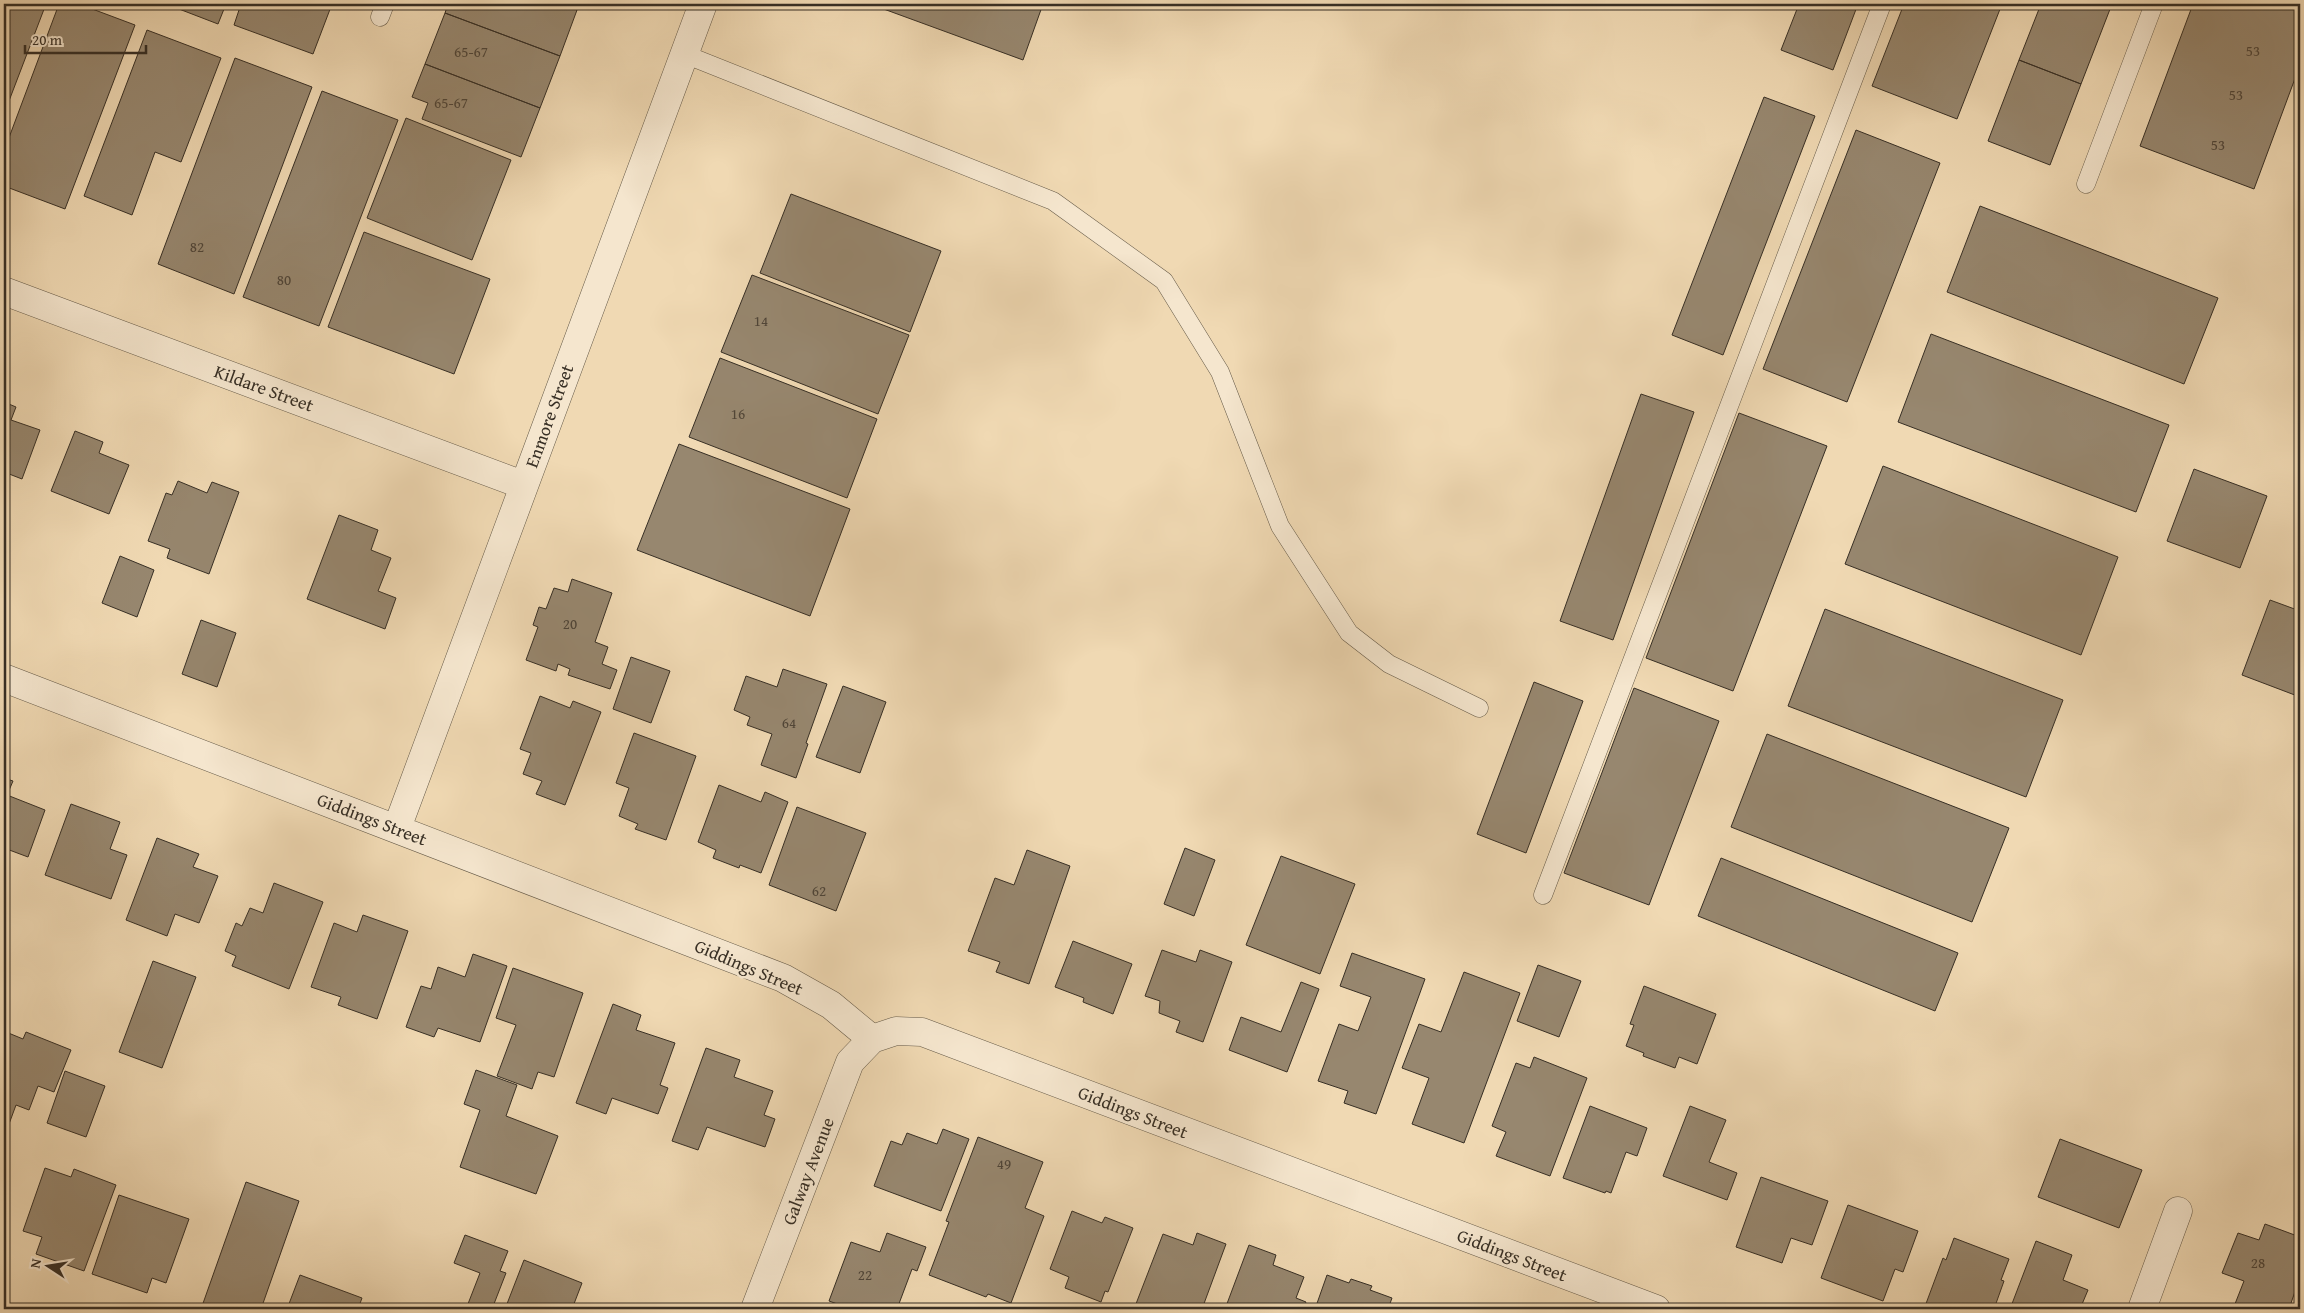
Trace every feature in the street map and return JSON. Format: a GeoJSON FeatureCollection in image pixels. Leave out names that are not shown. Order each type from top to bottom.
{"type":"FeatureCollection","features":[{"type":"Feature","properties":{"kind":"street","name":"Enmore Street"},"geometry":{"type":"LineString","coordinates":[[397,828],[703,4]]}},
{"type":"Feature","properties":{"kind":"street","name":"Kildare Street"},"geometry":{"type":"LineString","coordinates":[[4,291],[523,485]]}},
{"type":"Feature","properties":{"kind":"street","name":"Giddings Street"},"geometry":{"type":"LineString","coordinates":[[4,678],[783,978],[831,1005],[872,1039],[896,1031],[922,1032],[1656,1309]]}},
{"type":"Feature","properties":{"kind":"street","name":"Galway Avenue"},"geometry":{"type":"LineString","coordinates":[[756,1309],[850,1062],[872,1039]]}},
{"type":"Feature","properties":{"kind":"street"},"geometry":{"type":"LineString","coordinates":[[2142,1309],[2178,1211]]}},
{"type":"Feature","properties":{"kind":"lane"},"geometry":{"type":"LineString","coordinates":[[1543,895],[1882,4]]}},
{"type":"Feature","properties":{"kind":"lane"},"geometry":{"type":"LineString","coordinates":[[2086,184],[2154,4]]}},
{"type":"Feature","properties":{"kind":"lane"},"geometry":{"type":"LineString","coordinates":[[684,54],[1053,201],[1164,281],[1220,372],[1280,526],[1349,633],[1389,664],[1479,708]]}},
{"type":"Feature","properties":{"kind":"building"},"geometry":{"type":"Polygon","coordinates":[[[4,4],[46,4],[4,114],[4,4]]]}},
{"type":"Feature","properties":{"kind":"building"},"geometry":{"type":"Polygon","coordinates":[[[59,4],[79,4],[135,25],[65,209],[4,186],[4,151],[59,4]]]}},
{"type":"Feature","properties":{"kind":"building"},"geometry":{"type":"Polygon","coordinates":[[[166,4],[226,4],[218,24],[166,4]]]}},
{"type":"Feature","properties":{"kind":"building"},"geometry":{"type":"Polygon","coordinates":[[[241,4],[332,4],[313,54],[234,25],[241,4]]]}},
{"type":"Feature","properties":{"kind":"building"},"geometry":{"type":"Polygon","coordinates":[[[448,4],[560,4],[577,10],[560,56],[445,13],[448,4]]]}},
{"type":"Feature","properties":{"kind":"building"},"geometry":{"type":"Polygon","coordinates":[[[560,4],[580,4],[577,10],[560,4]]]}},
{"type":"Feature","properties":{"kind":"building"},"geometry":{"type":"Polygon","coordinates":[[[870,4],[1043,4],[1023,60],[870,4]]]}},
{"type":"Feature","properties":{"kind":"building"},"geometry":{"type":"Polygon","coordinates":[[[1799,4],[1858,4],[1833,70],[1781,50],[1799,4]]]}},
{"type":"Feature","properties":{"kind":"building"},"geometry":{"type":"Polygon","coordinates":[[[1904,4],[2002,4],[1957,119],[1872,86],[1904,4]]]}},
{"type":"Feature","properties":{"kind":"building"},"geometry":{"type":"Polygon","coordinates":[[[2041,4],[2112,4],[2081,84],[2019,60],[2041,4]]]}},
{"type":"Feature","properties":{"kind":"building"},"geometry":{"type":"Polygon","coordinates":[[[2193,4],[2300,4],[2300,65],[2254,189],[2140,146],[2193,4]]]}},
{"type":"Feature","properties":{"kind":"building"},"geometry":{"type":"Polygon","coordinates":[[[445,13],[560,56],[540,108],[425,64],[445,13]]]}},
{"type":"Feature","properties":{"kind":"building"},"geometry":{"type":"Polygon","coordinates":[[[147,30],[221,58],[181,162],[155,152],[132,215],[84,196],[147,30]]]}},
{"type":"Feature","properties":{"kind":"building"},"geometry":{"type":"Polygon","coordinates":[[[235,58],[312,87],[234,294],[158,264],[235,58]]]}},
{"type":"Feature","properties":{"kind":"building"},"geometry":{"type":"Polygon","coordinates":[[[2019,60],[2081,84],[2050,165],[1988,141],[2019,60]]]}},
{"type":"Feature","properties":{"kind":"building"},"geometry":{"type":"Polygon","coordinates":[[[425,64],[540,108],[521,157],[422,119],[428,103],[412,97],[425,64]]]}},
{"type":"Feature","properties":{"kind":"building"},"geometry":{"type":"Polygon","coordinates":[[[322,91],[398,120],[319,326],[243,297],[322,91]]]}},
{"type":"Feature","properties":{"kind":"building"},"geometry":{"type":"Polygon","coordinates":[[[1764,97],[1815,116],[1723,355],[1672,335],[1764,97]]]}},
{"type":"Feature","properties":{"kind":"building"},"geometry":{"type":"Polygon","coordinates":[[[406,118],[511,160],[472,260],[367,218],[406,118]]]}},
{"type":"Feature","properties":{"kind":"building"},"geometry":{"type":"Polygon","coordinates":[[[1856,130],[1940,163],[1847,402],[1763,369],[1856,130]]]}},
{"type":"Feature","properties":{"kind":"building"},"geometry":{"type":"Polygon","coordinates":[[[791,194],[941,251],[910,332],[760,273],[791,194]]]}},
{"type":"Feature","properties":{"kind":"building"},"geometry":{"type":"Polygon","coordinates":[[[1980,206],[2218,298],[2184,384],[1947,292],[1980,206]]]}},
{"type":"Feature","properties":{"kind":"building"},"geometry":{"type":"Polygon","coordinates":[[[364,232],[490,279],[454,374],[328,327],[364,232]]]}},
{"type":"Feature","properties":{"kind":"building"},"geometry":{"type":"Polygon","coordinates":[[[752,275],[909,335],[878,414],[721,352],[752,275]]]}},
{"type":"Feature","properties":{"kind":"building"},"geometry":{"type":"Polygon","coordinates":[[[1931,334],[2169,425],[2136,512],[1898,422],[1931,334]]]}},
{"type":"Feature","properties":{"kind":"building"},"geometry":{"type":"Polygon","coordinates":[[[720,358],[877,419],[847,498],[689,437],[720,358]]]}},
{"type":"Feature","properties":{"kind":"building"},"geometry":{"type":"Polygon","coordinates":[[[1641,394],[1694,412],[1613,640],[1560,621],[1641,394]]]}},
{"type":"Feature","properties":{"kind":"building"},"geometry":{"type":"Polygon","coordinates":[[[4,402],[16,407],[11,420],[40,430],[22,479],[4,472],[4,402]]]}},
{"type":"Feature","properties":{"kind":"building"},"geometry":{"type":"Polygon","coordinates":[[[1739,413],[1827,446],[1733,691],[1646,658],[1739,413]]]}},
{"type":"Feature","properties":{"kind":"building"},"geometry":{"type":"Polygon","coordinates":[[[75,431],[103,442],[99,453],[129,465],[109,514],[51,491],[75,431]]]}},
{"type":"Feature","properties":{"kind":"building"},"geometry":{"type":"Polygon","coordinates":[[[679,444],[850,509],[810,616],[637,550],[679,444]]]}},
{"type":"Feature","properties":{"kind":"building"},"geometry":{"type":"Polygon","coordinates":[[[1883,466],[2118,557],[2081,655],[1845,564],[1883,466]]]}},
{"type":"Feature","properties":{"kind":"building"},"geometry":{"type":"Polygon","coordinates":[[[2194,469],[2267,496],[2240,568],[2167,541],[2194,469]]]}},
{"type":"Feature","properties":{"kind":"building"},"geometry":{"type":"Polygon","coordinates":[[[178,481],[207,493],[212,482],[239,492],[209,574],[167,558],[170,549],[148,541],[166,493],[172,495],[178,481]]]}},
{"type":"Feature","properties":{"kind":"building"},"geometry":{"type":"Polygon","coordinates":[[[339,515],[378,530],[371,550],[391,558],[378,591],[396,598],[385,629],[307,599],[339,515]]]}},
{"type":"Feature","properties":{"kind":"building"},"geometry":{"type":"Polygon","coordinates":[[[120,556],[154,570],[137,617],[102,603],[120,556]]]}},
{"type":"Feature","properties":{"kind":"building"},"geometry":{"type":"Polygon","coordinates":[[[572,579],[612,593],[595,642],[608,647],[602,664],[617,670],[610,689],[568,675],[570,669],[558,664],[556,671],[526,660],[538,627],[533,625],[539,607],[546,609],[554,588],[568,592],[572,579]]]}},
{"type":"Feature","properties":{"kind":"building"},"geometry":{"type":"Polygon","coordinates":[[[2270,600],[2300,611],[2300,697],[2242,675],[2270,600]]]}},
{"type":"Feature","properties":{"kind":"building"},"geometry":{"type":"Polygon","coordinates":[[[1825,609],[2063,700],[2026,797],[1788,706],[1825,609]]]}},
{"type":"Feature","properties":{"kind":"building"},"geometry":{"type":"Polygon","coordinates":[[[201,620],[236,633],[217,687],[182,674],[201,620]]]}},
{"type":"Feature","properties":{"kind":"building"},"geometry":{"type":"Polygon","coordinates":[[[631,657],[670,671],[651,723],[613,709],[631,657]]]}},
{"type":"Feature","properties":{"kind":"building"},"geometry":{"type":"Polygon","coordinates":[[[783,669],[827,684],[796,778],[761,765],[772,734],[747,725],[750,717],[734,710],[746,676],[777,687],[783,669]]]}},
{"type":"Feature","properties":{"kind":"building"},"geometry":{"type":"Polygon","coordinates":[[[1534,682],[1583,701],[1526,853],[1477,834],[1534,682]]]}},
{"type":"Feature","properties":{"kind":"building"},"geometry":{"type":"Polygon","coordinates":[[[843,686],[886,702],[860,773],[816,757],[843,686]]]}},
{"type":"Feature","properties":{"kind":"building"},"geometry":{"type":"Polygon","coordinates":[[[1634,688],[1719,721],[1649,905],[1564,873],[1634,688]]]}},
{"type":"Feature","properties":{"kind":"building"},"geometry":{"type":"Polygon","coordinates":[[[540,696],[570,708],[573,701],[601,712],[565,805],[536,794],[542,781],[523,774],[531,753],[520,749],[540,696]]]}},
{"type":"Feature","properties":{"kind":"building"},"geometry":{"type":"Polygon","coordinates":[[[634,733],[696,756],[666,840],[635,829],[638,824],[619,816],[629,788],[616,783],[634,733]]]}},
{"type":"Feature","properties":{"kind":"building"},"geometry":{"type":"Polygon","coordinates":[[[1767,734],[2009,828],[1972,922],[1731,827],[1767,734]]]}},
{"type":"Feature","properties":{"kind":"building"},"geometry":{"type":"Polygon","coordinates":[[[4,778],[13,781],[7,795],[45,810],[28,857],[4,848],[4,778]]]}},
{"type":"Feature","properties":{"kind":"building"},"geometry":{"type":"Polygon","coordinates":[[[719,785],[761,802],[765,792],[788,802],[761,873],[740,865],[739,868],[713,858],[716,850],[698,842],[719,785]]]}},
{"type":"Feature","properties":{"kind":"building"},"geometry":{"type":"Polygon","coordinates":[[[71,804],[120,822],[110,849],[127,855],[111,899],[45,875],[71,804]]]}},
{"type":"Feature","properties":{"kind":"building"},"geometry":{"type":"Polygon","coordinates":[[[797,807],[866,833],[836,911],[769,885],[797,807]]]}},
{"type":"Feature","properties":{"kind":"building"},"geometry":{"type":"Polygon","coordinates":[[[157,838],[199,854],[193,867],[218,876],[199,923],[175,914],[167,936],[126,920],[157,838]]]}},
{"type":"Feature","properties":{"kind":"building"},"geometry":{"type":"Polygon","coordinates":[[[1185,848],[1215,860],[1194,916],[1164,904],[1185,848]]]}},
{"type":"Feature","properties":{"kind":"building"},"geometry":{"type":"Polygon","coordinates":[[[1027,850],[1070,866],[1029,984],[996,972],[1000,962],[968,951],[995,878],[1014,885],[1027,850]]]}},
{"type":"Feature","properties":{"kind":"building"},"geometry":{"type":"Polygon","coordinates":[[[1281,856],[1355,884],[1320,974],[1246,945],[1281,856]]]}},
{"type":"Feature","properties":{"kind":"building"},"geometry":{"type":"Polygon","coordinates":[[[1721,858],[1958,953],[1935,1011],[1698,916],[1721,858]]]}},
{"type":"Feature","properties":{"kind":"building"},"geometry":{"type":"Polygon","coordinates":[[[274,883],[323,902],[289,989],[232,966],[236,956],[225,951],[236,923],[242,926],[250,908],[263,913],[274,883]]]}},
{"type":"Feature","properties":{"kind":"building"},"geometry":{"type":"Polygon","coordinates":[[[363,915],[408,931],[377,1019],[338,1005],[341,997],[311,987],[334,923],[357,932],[363,915]]]}},
{"type":"Feature","properties":{"kind":"building"},"geometry":{"type":"Polygon","coordinates":[[[1073,941],[1132,964],[1113,1014],[1083,1002],[1084,998],[1055,987],[1073,941]]]}},
{"type":"Feature","properties":{"kind":"building"},"geometry":{"type":"Polygon","coordinates":[[[1162,950],[1196,962],[1200,950],[1232,962],[1203,1042],[1176,1032],[1180,1021],[1159,1013],[1160,1001],[1145,996],[1162,950]]]}},
{"type":"Feature","properties":{"kind":"building"},"geometry":{"type":"Polygon","coordinates":[[[1352,953],[1425,979],[1376,1114],[1344,1103],[1348,1091],[1318,1081],[1339,1024],[1358,1031],[1371,997],[1340,986],[1352,953]]]}},
{"type":"Feature","properties":{"kind":"building"},"geometry":{"type":"Polygon","coordinates":[[[473,954],[507,966],[480,1042],[438,1028],[434,1037],[406,1027],[421,986],[431,989],[438,967],[465,977],[473,954]]]}},
{"type":"Feature","properties":{"kind":"building"},"geometry":{"type":"Polygon","coordinates":[[[153,961],[196,977],[162,1068],[119,1052],[153,961]]]}},
{"type":"Feature","properties":{"kind":"building"},"geometry":{"type":"Polygon","coordinates":[[[1538,965],[1581,981],[1559,1037],[1517,1021],[1538,965]]]}},
{"type":"Feature","properties":{"kind":"building"},"geometry":{"type":"Polygon","coordinates":[[[513,968],[583,993],[554,1077],[538,1072],[532,1089],[497,1076],[516,1025],[496,1018],[513,968]]]}},
{"type":"Feature","properties":{"kind":"building"},"geometry":{"type":"Polygon","coordinates":[[[1464,972],[1520,993],[1464,1143],[1412,1124],[1429,1078],[1402,1068],[1419,1024],[1441,1032],[1464,972]]]}},
{"type":"Feature","properties":{"kind":"building"},"geometry":{"type":"Polygon","coordinates":[[[1301,982],[1319,989],[1287,1072],[1229,1050],[1241,1017],[1281,1032],[1301,982]]]}},
{"type":"Feature","properties":{"kind":"building"},"geometry":{"type":"Polygon","coordinates":[[[1644,986],[1716,1014],[1697,1064],[1679,1057],[1675,1068],[1643,1056],[1644,1053],[1626,1046],[1634,1025],[1630,1024],[1644,986]]]}},
{"type":"Feature","properties":{"kind":"building"},"geometry":{"type":"Polygon","coordinates":[[[613,1004],[641,1015],[636,1030],[675,1043],[660,1085],[668,1088],[658,1114],[612,1098],[606,1114],[576,1103],[613,1004]]]}},
{"type":"Feature","properties":{"kind":"building"},"geometry":{"type":"Polygon","coordinates":[[[6,1032],[23,1039],[26,1032],[71,1050],[54,1092],[38,1086],[29,1110],[16,1105],[9,1124],[4,1121],[4,1037],[6,1032]]]}},
{"type":"Feature","properties":{"kind":"building"},"geometry":{"type":"Polygon","coordinates":[[[706,1048],[740,1060],[734,1077],[773,1091],[764,1115],[775,1119],[765,1147],[707,1127],[698,1150],[672,1141],[706,1048]]]}},
{"type":"Feature","properties":{"kind":"building"},"geometry":{"type":"Polygon","coordinates":[[[1534,1057],[1587,1078],[1550,1176],[1496,1156],[1506,1132],[1492,1126],[1516,1063],[1530,1068],[1534,1057]]]}},
{"type":"Feature","properties":{"kind":"building"},"geometry":{"type":"Polygon","coordinates":[[[476,1070],[517,1085],[506,1116],[558,1136],[536,1194],[460,1167],[480,1110],[464,1104],[476,1070]]]}},
{"type":"Feature","properties":{"kind":"building"},"geometry":{"type":"Polygon","coordinates":[[[65,1071],[105,1086],[86,1137],[47,1123],[65,1071]]]}},
{"type":"Feature","properties":{"kind":"building"},"geometry":{"type":"Polygon","coordinates":[[[1590,1106],[1647,1128],[1637,1156],[1626,1152],[1611,1193],[1606,1191],[1605,1193],[1563,1178],[1590,1106]]]}},
{"type":"Feature","properties":{"kind":"building"},"geometry":{"type":"Polygon","coordinates":[[[1690,1106],[1726,1120],[1709,1162],[1737,1173],[1727,1200],[1663,1176],[1690,1106]]]}},
{"type":"Feature","properties":{"kind":"building"},"geometry":{"type":"Polygon","coordinates":[[[943,1129],[969,1139],[941,1211],[874,1186],[891,1141],[902,1145],[907,1133],[937,1144],[943,1129]]]}},
{"type":"Feature","properties":{"kind":"building"},"geometry":{"type":"Polygon","coordinates":[[[978,1137],[1043,1162],[1025,1208],[1044,1216],[1011,1303],[988,1294],[986,1297],[929,1275],[949,1222],[946,1221],[978,1137]]]}},
{"type":"Feature","properties":{"kind":"building"},"geometry":{"type":"Polygon","coordinates":[[[2060,1139],[2142,1170],[2119,1228],[2038,1197],[2060,1139]]]}},
{"type":"Feature","properties":{"kind":"building"},"geometry":{"type":"Polygon","coordinates":[[[4,1140],[9,1142],[4,1157],[4,1140]]]}},
{"type":"Feature","properties":{"kind":"building"},"geometry":{"type":"Polygon","coordinates":[[[45,1168],[71,1177],[74,1169],[116,1185],[84,1271],[36,1254],[42,1237],[23,1231],[45,1168]]]}},
{"type":"Feature","properties":{"kind":"building"},"geometry":{"type":"Polygon","coordinates":[[[1761,1177],[1828,1201],[1812,1245],[1791,1238],[1782,1263],[1736,1247],[1761,1177]]]}},
{"type":"Feature","properties":{"kind":"building"},"geometry":{"type":"Polygon","coordinates":[[[246,1182],[299,1201],[261,1309],[201,1309],[246,1182]]]}},
{"type":"Feature","properties":{"kind":"building"},"geometry":{"type":"Polygon","coordinates":[[[119,1195],[189,1219],[166,1283],[152,1278],[147,1293],[92,1274],[119,1195]]]}},
{"type":"Feature","properties":{"kind":"building"},"geometry":{"type":"Polygon","coordinates":[[[1848,1205],[1918,1231],[1903,1272],[1895,1269],[1883,1301],[1821,1278],[1848,1205]]]}},
{"type":"Feature","properties":{"kind":"building"},"geometry":{"type":"Polygon","coordinates":[[[1072,1211],[1102,1223],[1105,1217],[1133,1228],[1108,1292],[1105,1291],[1101,1302],[1065,1288],[1069,1277],[1050,1269],[1072,1211]]]}},
{"type":"Feature","properties":{"kind":"building"},"geometry":{"type":"Polygon","coordinates":[[[2265,1224],[2300,1237],[2300,1277],[2289,1309],[2283,1307],[2282,1309],[2233,1309],[2244,1281],[2222,1273],[2238,1233],[2259,1240],[2265,1224]]]}},
{"type":"Feature","properties":{"kind":"building"},"geometry":{"type":"Polygon","coordinates":[[[887,1233],[926,1247],[917,1271],[912,1269],[897,1309],[851,1309],[829,1301],[851,1242],[880,1252],[887,1233]]]}},
{"type":"Feature","properties":{"kind":"building"},"geometry":{"type":"Polygon","coordinates":[[[1197,1233],[1226,1244],[1202,1309],[1134,1309],[1163,1234],[1193,1245],[1197,1233]]]}},
{"type":"Feature","properties":{"kind":"building"},"geometry":{"type":"Polygon","coordinates":[[[465,1235],[508,1251],[500,1271],[506,1273],[492,1309],[466,1309],[480,1273],[454,1263],[465,1235]]]}},
{"type":"Feature","properties":{"kind":"building"},"geometry":{"type":"Polygon","coordinates":[[[1954,1238],[2009,1259],[2001,1280],[2004,1281],[1994,1309],[1924,1309],[1943,1258],[1946,1260],[1954,1238]]]}},
{"type":"Feature","properties":{"kind":"building"},"geometry":{"type":"Polygon","coordinates":[[[2036,1241],[2072,1255],[2063,1280],[2088,1290],[2080,1309],[2010,1309],[2036,1241]]]}},
{"type":"Feature","properties":{"kind":"building"},"geometry":{"type":"Polygon","coordinates":[[[1249,1245],[1276,1255],[1273,1265],[1304,1277],[1296,1298],[1306,1302],[1303,1309],[1225,1309],[1249,1245]]]}},
{"type":"Feature","properties":{"kind":"building"},"geometry":{"type":"Polygon","coordinates":[[[524,1260],[582,1283],[572,1309],[505,1309],[524,1260]]]}},
{"type":"Feature","properties":{"kind":"building"},"geometry":{"type":"Polygon","coordinates":[[[300,1275],[362,1298],[358,1309],[287,1309],[300,1275]]]}},
{"type":"Feature","properties":{"kind":"building"},"geometry":{"type":"Polygon","coordinates":[[[1327,1275],[1349,1283],[1351,1279],[1372,1286],[1370,1290],[1392,1298],[1388,1309],[1315,1309],[1327,1275]]]}},
{"type":"Feature","properties":{"kind":"building"},"geometry":{"type":"Polygon","coordinates":[[[394,1304],[409,1309],[392,1309],[394,1304]]]}}]}
